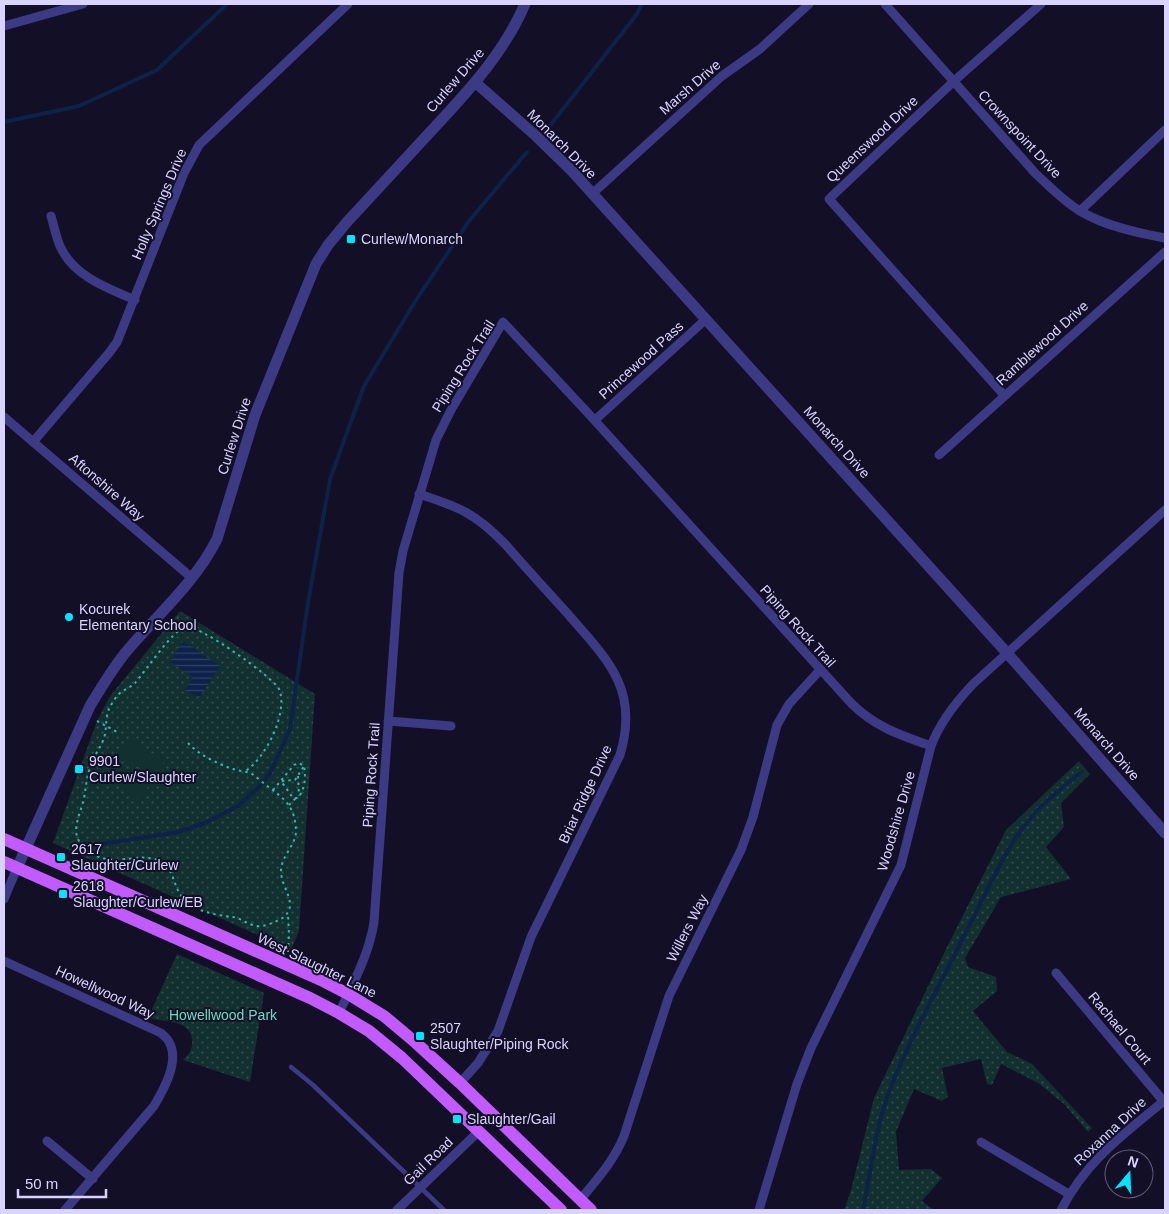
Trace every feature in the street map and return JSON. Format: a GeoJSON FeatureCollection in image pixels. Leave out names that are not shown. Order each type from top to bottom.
{"type":"FeatureCollection","features":[{"type":"Feature","properties":{"kind":"main road","name":"West Slaughter Lane"},"geometry":{"type":"LineString","coordinates":[[4,839],[348,994],[384,1016],[460,1083],[591,1210]]}},
{"type":"Feature","properties":{"kind":"main road"},"geometry":{"type":"LineString","coordinates":[[4,862],[294,991],[339,1013],[369,1031],[402,1058],[561,1210]]}},
{"type":"Feature","properties":{"kind":"street"},"geometry":{"type":"LineString","coordinates":[[4,26],[84,4]]}},
{"type":"Feature","properties":{"kind":"street","name":"Holly Springs Drive"},"geometry":{"type":"LineString","coordinates":[[33,442],[110,353],[117,342],[184,173],[199,145],[348,4]]}},
{"type":"Feature","properties":{"kind":"street","name":"Curlew Drive"},"geometry":{"type":"LineString","coordinates":[[4,899],[25,848],[100,688],[127,652],[192,578],[210,554],[217,539],[255,415],[316,264],[328,245],[348,222],[476,83],[512,32],[525,4]]}},
{"type":"Feature","properties":{"kind":"street","name":"Marsh Drive"},"geometry":{"type":"LineString","coordinates":[[592,194],[722,76],[760,49],[809,4]]}},
{"type":"Feature","properties":{"kind":"street","name":"Crownspoint Drive"},"geometry":{"type":"LineString","coordinates":[[885,4],[1035,173],[1060,196],[1080,211],[1098,220],[1165,238]]}},
{"type":"Feature","properties":{"kind":"street","name":"Queenswood Drive"},"geometry":{"type":"LineString","coordinates":[[1004,395],[829,199],[1041,4]]}},
{"type":"Feature","properties":{"kind":"street","name":"Monarch Drive"},"geometry":{"type":"LineString","coordinates":[[476,83],[536,136],[572,172],[1007,652],[1165,833]]}},
{"type":"Feature","properties":{"kind":"street"},"geometry":{"type":"LineString","coordinates":[[1080,211],[1165,130]]}},
{"type":"Feature","properties":{"kind":"street"},"geometry":{"type":"LineString","coordinates":[[51,216],[60,246],[68,260],[82,273],[108,288],[135,300]]}},
{"type":"Feature","properties":{"kind":"street","name":"Ramblewood Drive"},"geometry":{"type":"LineString","coordinates":[[939,455],[1165,252]]}},
{"type":"Feature","properties":{"kind":"street","name":"Princewood Pass"},"geometry":{"type":"LineString","coordinates":[[595,420],[705,320]]}},
{"type":"Feature","properties":{"kind":"street","name":"Piping Rock Trail"},"geometry":{"type":"LineString","coordinates":[[339,1013],[368,950],[374,922],[399,573],[403,551],[436,440],[503,322],[595,420],[851,703],[873,722],[888,730],[931,746]]}},
{"type":"Feature","properties":{"kind":"street","name":"Aftonshire Way"},"geometry":{"type":"LineString","coordinates":[[4,417],[192,578]]}},
{"type":"Feature","properties":{"kind":"street","name":"Briar Ridge Drive"},"geometry":{"type":"LineString","coordinates":[[419,494],[467,511],[505,544],[604,654],[619,682],[626,714],[624,742],[620,755],[531,937],[498,1031],[478,1063],[460,1083]]}},
{"type":"Feature","properties":{"kind":"street","name":"Woodshire Drive"},"geometry":{"type":"LineString","coordinates":[[759,1210],[797,1084],[811,1048],[901,865],[931,746],[936,733],[956,703],[973,684],[1165,510]]}},
{"type":"Feature","properties":{"kind":"street","name":"Willers Way"},"geometry":{"type":"LineString","coordinates":[[580,1200],[614,1158],[624,1136],[666,1002],[749,830],[773,737],[782,714],[796,694],[820,670]]}},
{"type":"Feature","properties":{"kind":"street"},"geometry":{"type":"LineString","coordinates":[[388,721],[452,726]]}},
{"type":"Feature","properties":{"kind":"street","name":"Howellwood Way"},"geometry":{"type":"LineString","coordinates":[[4,961],[161,1033],[170,1042],[173,1061],[164,1089],[154,1106],[65,1210]]}},
{"type":"Feature","properties":{"kind":"street","name":"Rachael Court"},"geometry":{"type":"LineString","coordinates":[[1056,974],[1165,1101]]}},
{"type":"Feature","properties":{"kind":"street","name":"Roxanna Drive"},"geometry":{"type":"LineString","coordinates":[[1061,1210],[1091,1164],[1119,1138],[1165,1101]]}},
{"type":"Feature","properties":{"kind":"street","name":"Gail Road"},"geometry":{"type":"LineString","coordinates":[[397,1210],[478,1132]]}},
{"type":"Feature","properties":{"kind":"street"},"geometry":{"type":"LineString","coordinates":[[47,1141],[93,1179]]}},
{"type":"Feature","properties":{"kind":"street"},"geometry":{"type":"LineString","coordinates":[[981,1142],[1070,1194]]}},
{"type":"Feature","properties":{"kind":"lane"},"geometry":{"type":"LineString","coordinates":[[291,1067],[313,1085],[444,1210]]}},
{"type":"Feature","properties":{"kind":"path"},"geometry":{"type":"LineString","coordinates":[[244,772],[261,758],[273,735],[280,708],[280,691],[261,671],[214,639],[194,628],[186,627],[169,642],[134,684],[119,694],[110,708],[103,741],[89,769],[76,827],[77,838],[84,848],[95,856],[110,860],[152,859],[162,862],[169,869],[183,899],[193,906],[216,915],[234,917],[254,926],[263,926],[280,920],[288,913]]}},
{"type":"Feature","properties":{"kind":"path"},"geometry":{"type":"LineString","coordinates":[[97,721],[119,733]]}},
{"type":"Feature","properties":{"kind":"path"},"geometry":{"type":"LineString","coordinates":[[188,743],[195,750],[209,758],[255,776],[289,805],[295,820],[296,835],[283,861],[281,870],[290,904],[288,913],[290,934],[288,952]]}},
{"type":"Feature","properties":{"kind":"path"},"geometry":{"type":"LineString","coordinates":[[272,790],[294,765],[304,766]]}},
{"type":"Feature","properties":{"kind":"path"},"geometry":{"type":"LineString","coordinates":[[289,805],[302,790],[305,776],[304,766]]}},
{"type":"Feature","properties":{"kind":"path"},"geometry":{"type":"LineString","coordinates":[[281,781],[295,780],[304,766]]}},
{"type":"Feature","properties":{"kind":"path"},"geometry":{"type":"LineString","coordinates":[[297,798],[298,776]]}},
{"type":"Feature","properties":{"kind":"path"},"geometry":{"type":"LineString","coordinates":[[281,781],[290,795],[297,798]]}},
{"type":"Feature","properties":{"kind":"green space"},"geometry":{"type":"Polygon","coordinates":[[[180,611],[315,694],[299,931],[291,950],[53,843],[97,721],[110,696],[180,611]]]}},
{"type":"Feature","properties":{"kind":"green space"},"geometry":{"type":"Polygon","coordinates":[[[129,739],[164,761],[154,777],[119,755],[129,739]]]}},
{"type":"Feature","properties":{"kind":"green space"},"geometry":{"type":"Polygon","coordinates":[[[114,761],[150,783],[140,800],[104,778],[114,761]]]}},
{"type":"Feature","properties":{"kind":"green space"},"geometry":{"type":"Polygon","coordinates":[[[1079,761],[1090,774],[1061,803],[1064,827],[1046,847],[1071,879],[1001,897],[965,958],[968,967],[996,977],[997,991],[973,1011],[1007,1052],[1032,1064],[1092,1128],[1088,1132],[1064,1104],[1038,1083],[1001,1064],[992,1085],[987,1084],[981,1059],[942,1068],[948,1097],[942,1101],[914,1089],[896,1132],[899,1170],[931,1169],[942,1178],[922,1201],[934,1210],[844,1210],[851,1190],[874,1098],[1006,830],[1079,761]]]}},
{"type":"Feature","properties":{"kind":"green space","name":"Howellwood Park"},"geometry":{"type":"Polygon","coordinates":[[[177,954],[264,993],[250,1082],[183,1060],[189,1053],[192,1045],[190,1033],[186,1028],[174,1022],[148,1018],[177,954]]]}},
{"type":"Feature","properties":{"kind":"water"},"geometry":{"type":"Polygon","coordinates":[[[183,641],[220,666],[199,698],[185,690],[193,677],[170,662],[183,641]]]}},
{"type":"Feature","properties":{"kind":"waterway"},"geometry":{"type":"LineString","coordinates":[[4,122],[79,106],[157,70],[227,4]]}},
{"type":"Feature","properties":{"kind":"waterway"},"geometry":{"type":"LineString","coordinates":[[549,127],[637,14],[642,4]]}},
{"type":"Feature","properties":{"kind":"waterway"},"geometry":{"type":"LineString","coordinates":[[101,844],[179,832],[205,823],[238,806],[260,786],[270,773],[290,729],[308,603],[330,479],[364,386],[416,300],[469,221],[527,152]]}},
{"type":"Feature","properties":{"kind":"waterway"},"geometry":{"type":"LineString","coordinates":[[863,1210],[884,1106],[906,1051],[1014,841],[1039,808],[1082,772]]}},
{"type":"Feature","properties":{"kind":"place","name":"Curlew/Monarch"},"geometry":{"type":"Point","coordinates":[351,239]}},
{"type":"Feature","properties":{"kind":"place","name":"Kocurek Elementary School"},"geometry":{"type":"Point","coordinates":[69,617]}},
{"type":"Feature","properties":{"kind":"place","name":"9901 Curlew/Slaughter"},"geometry":{"type":"Point","coordinates":[79,769]}},
{"type":"Feature","properties":{"kind":"place","name":"2617 Slaughter/Curlew"},"geometry":{"type":"Point","coordinates":[61,857]}},
{"type":"Feature","properties":{"kind":"place","name":"2618 Slaughter/Curlew/EB"},"geometry":{"type":"Point","coordinates":[63,894]}},
{"type":"Feature","properties":{"kind":"place","name":"2507 Slaughter/Piping Rock"},"geometry":{"type":"Point","coordinates":[420,1036]}},
{"type":"Feature","properties":{"kind":"place","name":"Slaughter/Gail"},"geometry":{"type":"Point","coordinates":[457,1119]}}]}
